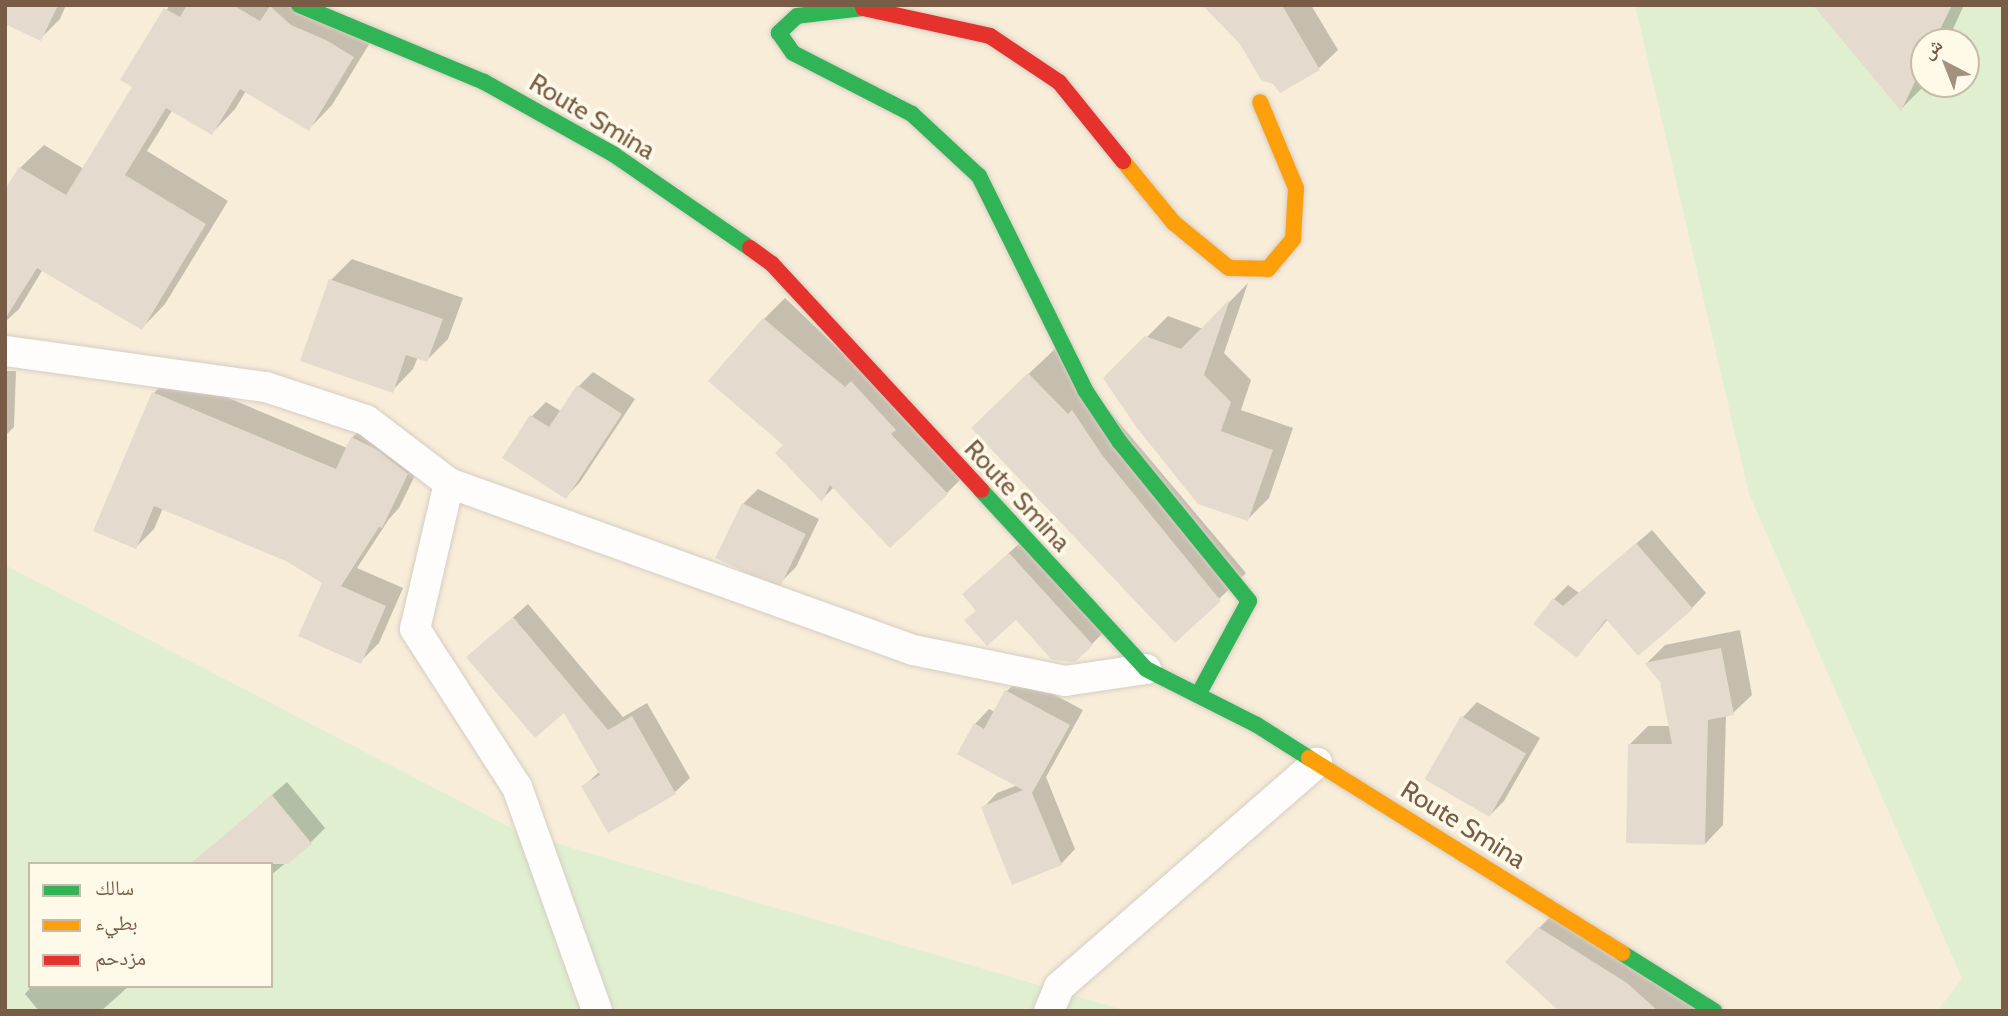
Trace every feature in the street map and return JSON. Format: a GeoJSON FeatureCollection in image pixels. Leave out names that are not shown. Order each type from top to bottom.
{"type":"FeatureCollection","features":[{"type":"Feature","properties":{"kind":"street","name":"Route Smina"},"geometry":{"type":"LineString","coordinates":[[299,5],[495,89],[613,155],[772,264],[1146,669],[1257,725],[1714,1011]]}},
{"type":"Feature","properties":{"kind":"street"},"geometry":{"type":"LineString","coordinates":[[1198,695],[1249,601],[1119,441],[1085,390],[979,176],[912,114],[793,53],[779,33],[797,16],[861,8],[990,36],[1059,82],[1174,223],[1229,268],[1268,269],[1293,239],[1296,188],[1259,102]]}},
{"type":"Feature","properties":{"kind":"street"},"geometry":{"type":"LineString","coordinates":[[5,351],[266,387],[366,420],[449,483],[913,650],[1065,681],[1146,669]]}},
{"type":"Feature","properties":{"kind":"street"},"geometry":{"type":"LineString","coordinates":[[449,483],[415,629],[517,787],[597,1011]]}},
{"type":"Feature","properties":{"kind":"street"},"geometry":{"type":"LineString","coordinates":[[1049,1011],[1059,987],[1317,763]]}},
{"type":"Feature","properties":{"kind":"shaded area"},"geometry":{"type":"Polygon","coordinates":[[[5,5],[1635,5],[1749,494],[1962,980],[1937,1011],[1127,1011],[521,833],[5,565],[5,5]]]}},
{"type":"Feature","properties":{"kind":"green space"},"geometry":{"type":"Polygon","coordinates":[[[1635,5],[2003,5],[2003,1011],[1937,1011],[1962,979],[1749,494],[1635,5]]]}},
{"type":"Feature","properties":{"kind":"green space"},"geometry":{"type":"Polygon","coordinates":[[[5,565],[521,833],[1127,1011],[5,1011],[5,565]]]}},
{"type":"Feature","properties":{"kind":"building"},"geometry":{"type":"Polygon","coordinates":[[[5,5],[58,5],[41,41],[5,24],[5,5]]]}},
{"type":"Feature","properties":{"kind":"building"},"geometry":{"type":"Polygon","coordinates":[[[187,5],[233,5],[260,21],[270,6],[291,25],[326,40],[354,57],[309,131],[240,89],[212,135],[166,108],[125,175],[206,224],[142,330],[37,268],[5,319],[5,189],[19,167],[66,195],[132,87],[120,80],[164,8],[180,17],[187,5]]]}},
{"type":"Feature","properties":{"kind":"building"},"geometry":{"type":"Polygon","coordinates":[[[1202,5],[1282,5],[1320,70],[1280,93],[1273,84],[1261,80],[1240,44],[1202,5]]]}},
{"type":"Feature","properties":{"kind":"building"},"geometry":{"type":"Polygon","coordinates":[[[1813,5],[1952,5],[1941,28],[1910,28],[1910,92],[1901,111],[1813,5]]]}},
{"type":"Feature","properties":{"kind":"building"},"geometry":{"type":"Polygon","coordinates":[[[329,279],[443,319],[427,362],[406,355],[393,393],[300,361],[329,279]]]}},
{"type":"Feature","properties":{"kind":"building"},"geometry":{"type":"Polygon","coordinates":[[[1230,299],[1204,375],[1231,402],[1221,431],[1273,450],[1248,521],[1198,504],[1137,428],[1103,378],[1145,336],[1181,349],[1230,299]]]}},
{"type":"Feature","properties":{"kind":"building"},"geometry":{"type":"Polygon","coordinates":[[[763,318],[845,387],[851,381],[896,430],[891,434],[948,494],[890,548],[830,485],[822,502],[775,453],[783,445],[708,381],[763,318]]]}},
{"type":"Feature","properties":{"kind":"building"},"geometry":{"type":"Polygon","coordinates":[[[1028,373],[1068,414],[1072,410],[1102,455],[1221,601],[1175,643],[971,428],[1028,373]]]}},
{"type":"Feature","properties":{"kind":"building"},"geometry":{"type":"Polygon","coordinates":[[[577,385],[622,414],[566,499],[502,458],[530,415],[549,427],[577,385]]]}},
{"type":"Feature","properties":{"kind":"building"},"geometry":{"type":"Polygon","coordinates":[[[152,392],[336,469],[351,437],[376,449],[408,474],[382,528],[379,527],[341,586],[386,606],[361,664],[298,636],[322,583],[286,561],[154,506],[136,549],[93,531],[152,392]]]}},
{"type":"Feature","properties":{"kind":"building"},"geometry":{"type":"Polygon","coordinates":[[[742,503],[806,534],[779,589],[715,558],[742,503]]]}},
{"type":"Feature","properties":{"kind":"building"},"geometry":{"type":"Polygon","coordinates":[[[1636,543],[1693,609],[1638,656],[1606,619],[1577,658],[1533,624],[1553,598],[1563,606],[1636,543]]]}},
{"type":"Feature","properties":{"kind":"building"},"geometry":{"type":"Polygon","coordinates":[[[1009,553],[1093,645],[1075,662],[1052,660],[1016,620],[987,646],[964,620],[976,611],[962,594],[1009,553]]]}},
{"type":"Feature","properties":{"kind":"building"},"geometry":{"type":"Polygon","coordinates":[[[513,617],[608,730],[632,716],[676,794],[608,833],[581,786],[600,775],[564,713],[535,738],[466,657],[513,617]]]}},
{"type":"Feature","properties":{"kind":"building"},"geometry":{"type":"Polygon","coordinates":[[[1721,648],[1734,715],[1708,720],[1705,845],[1626,843],[1628,744],[1672,744],[1660,682],[1644,663],[1721,648]]]}},
{"type":"Feature","properties":{"kind":"building"},"geometry":{"type":"Polygon","coordinates":[[[1005,690],[1070,725],[1032,793],[1062,865],[1012,885],[981,807],[1023,790],[957,754],[974,723],[984,729],[1005,690]]]}},
{"type":"Feature","properties":{"kind":"building"},"geometry":{"type":"Polygon","coordinates":[[[1461,716],[1526,754],[1489,817],[1424,779],[1461,716]]]}},
{"type":"Feature","properties":{"kind":"building"},"geometry":{"type":"Polygon","coordinates":[[[272,795],[312,844],[288,864],[192,862],[272,795]]]}},
{"type":"Feature","properties":{"kind":"building"},"geometry":{"type":"Polygon","coordinates":[[[1538,927],[1627,983],[1658,1011],[1559,1011],[1505,962],[1538,927]]]}},
{"type":"Feature","properties":{"kind":"traffic: fast"},"geometry":{"type":"LineString","coordinates":[[299,5],[484,82],[613,154],[750,248]]}},
{"type":"Feature","properties":{"kind":"traffic: fast"},"geometry":{"type":"LineString","coordinates":[[863,8],[797,16],[779,33],[793,53],[912,114],[979,176],[1085,390],[1119,441],[1249,601],[1198,695]]}},
{"type":"Feature","properties":{"kind":"traffic: fast"},"geometry":{"type":"LineString","coordinates":[[981,490],[1146,669],[1257,725],[1309,758]]}},
{"type":"Feature","properties":{"kind":"traffic: fast"},"geometry":{"type":"LineString","coordinates":[[1622,953],[1714,1011]]}},
{"type":"Feature","properties":{"kind":"traffic: slow"},"geometry":{"type":"LineString","coordinates":[[1123,161],[1174,223],[1229,268],[1268,269],[1293,239],[1296,188],[1260,102]]}},
{"type":"Feature","properties":{"kind":"traffic: slow"},"geometry":{"type":"LineString","coordinates":[[1309,758],[1622,953]]}},
{"type":"Feature","properties":{"kind":"traffic: jam"},"geometry":{"type":"LineString","coordinates":[[863,8],[990,36],[1059,82],[1123,161]]}},
{"type":"Feature","properties":{"kind":"traffic: jam"},"geometry":{"type":"LineString","coordinates":[[750,248],[772,264],[981,490]]}}]}
